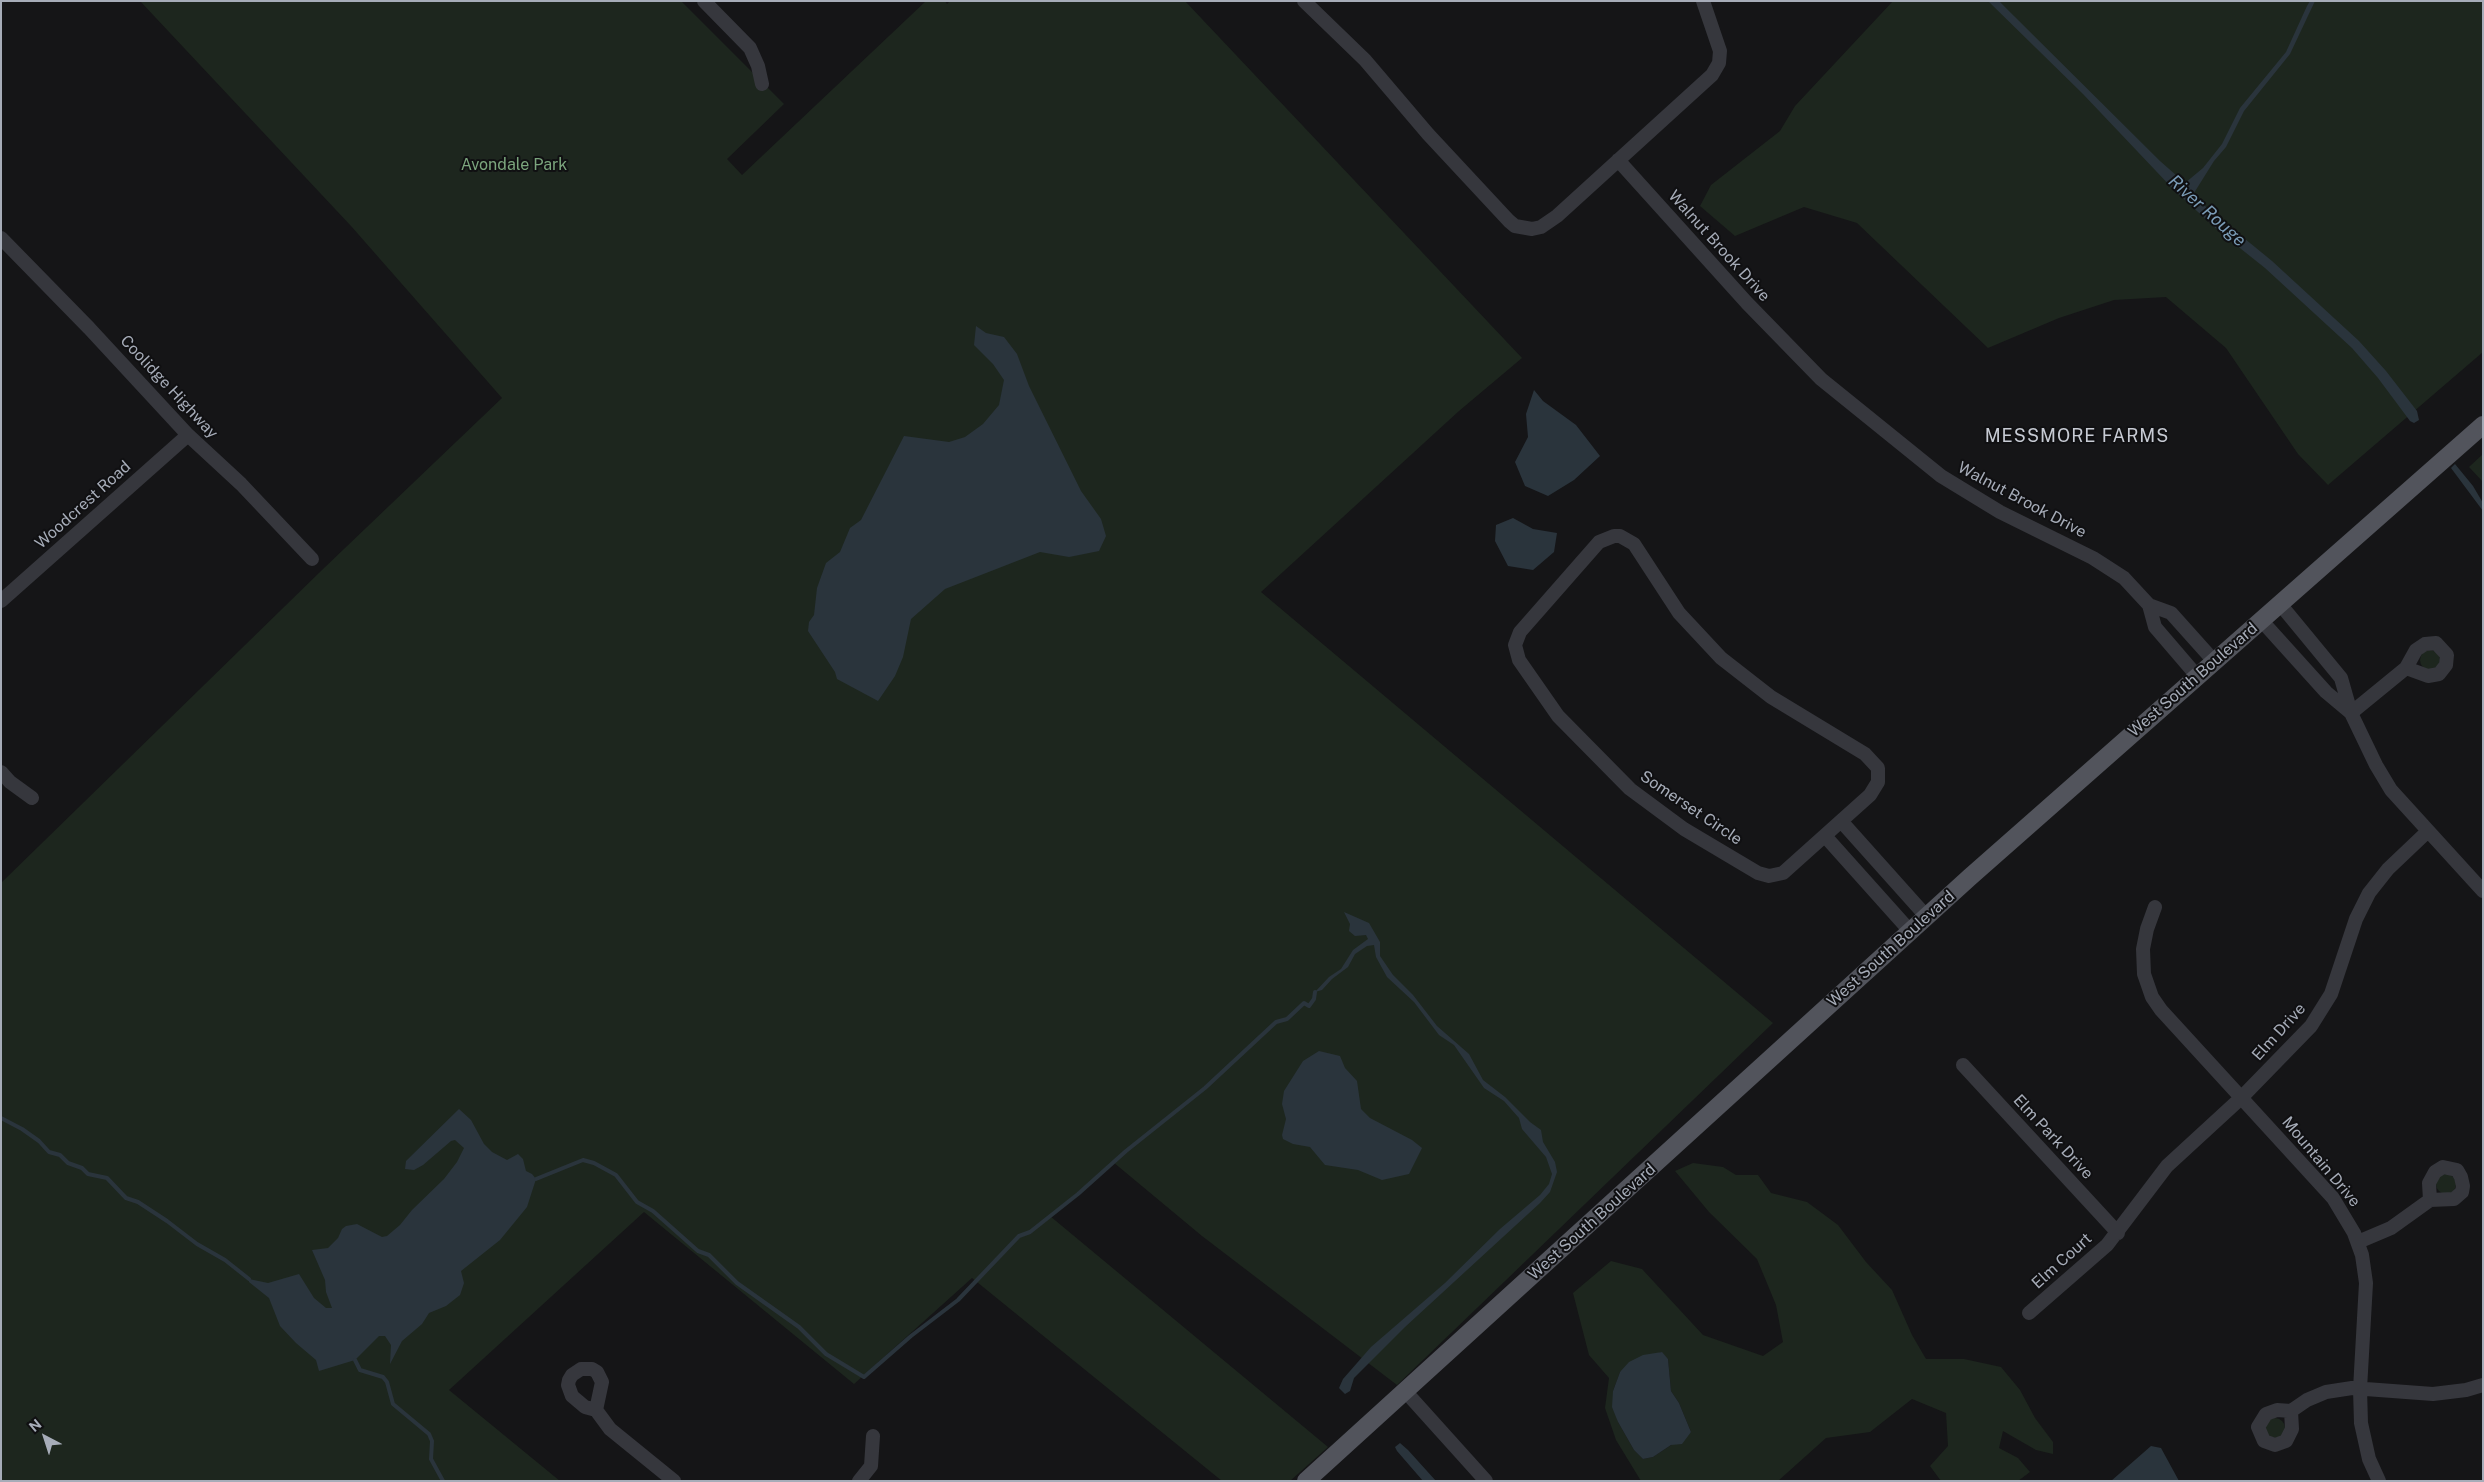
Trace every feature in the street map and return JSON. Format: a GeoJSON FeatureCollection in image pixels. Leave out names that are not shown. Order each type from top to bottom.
{"type":"FeatureCollection","features":[{"type":"Feature","properties":{"kind":"main road","name":"West South Boulevard"},"geometry":{"type":"LineString","coordinates":[[1306,1481],[1926,916],[2483,425]]}},
{"type":"Feature","properties":{"kind":"street"},"geometry":{"type":"LineString","coordinates":[[704,1],[750,48],[758,66],[762,84]]}},
{"type":"Feature","properties":{"kind":"street"},"geometry":{"type":"LineString","coordinates":[[1304,1],[1365,60],[1428,134],[1515,226],[1532,229],[1548,222],[1712,75],[1720,63],[1720,51],[1703,1]]}},
{"type":"Feature","properties":{"kind":"street","name":"Walnut Brook Drive"},"geometry":{"type":"LineString","coordinates":[[1618,160],[1777,336],[1842,398],[1941,476],[2000,512],[2102,563],[2124,578],[2149,605],[2171,613],[2214,661]]}},
{"type":"Feature","properties":{"kind":"street","name":"Coolidge Highway"},"geometry":{"type":"LineString","coordinates":[[1,238],[89,328],[188,434],[241,484],[312,559]]}},
{"type":"Feature","properties":{"kind":"street","name":"Woodcrest Road"},"geometry":{"type":"LineString","coordinates":[[1,601],[188,434]]}},
{"type":"Feature","properties":{"kind":"street","name":"Somerset Circle"},"geometry":{"type":"LineString","coordinates":[[1614,536],[1620,536],[1634,544],[1679,613],[1721,658],[1766,693],[1872,758],[1879,772],[1876,788],[1841,821],[1783,873],[1769,876],[1758,873],[1684,829],[1630,789],[1558,716],[1519,660],[1516,653],[1517,638],[1599,542],[1614,536]]}},
{"type":"Feature","properties":{"kind":"street"},"geometry":{"type":"LineString","coordinates":[[2280,604],[2341,678],[2351,713],[2383,777],[2428,831],[2483,891]]}},
{"type":"Feature","properties":{"kind":"street","name":"Walnut Brook Drive"},"geometry":{"type":"LineString","coordinates":[[2149,605],[2155,627],[2197,676]]}},
{"type":"Feature","properties":{"kind":"street"},"geometry":{"type":"LineString","coordinates":[[2262,620],[2326,692],[2351,713]]}},
{"type":"Feature","properties":{"kind":"street"},"geometry":{"type":"LineString","coordinates":[[2170,644],[2186,630]]}},
{"type":"Feature","properties":{"kind":"street"},"geometry":{"type":"LineString","coordinates":[[2351,713],[2406,668]]}},
{"type":"Feature","properties":{"kind":"street"},"geometry":{"type":"LineString","coordinates":[[1,772],[10,782],[32,798]]}},
{"type":"Feature","properties":{"kind":"street"},"geometry":{"type":"LineString","coordinates":[[1841,821],[1926,916]]}},
{"type":"Feature","properties":{"kind":"street","name":"Elm Drive"},"geometry":{"type":"LineString","coordinates":[[2118,1233],[2167,1166],[2241,1098],[2304,1034],[2319,1016],[2331,994],[2356,919],[2369,893],[2388,869],[2428,831]]}},
{"type":"Feature","properties":{"kind":"street"},"geometry":{"type":"LineString","coordinates":[[1825,836],[1910,931]]}},
{"type":"Feature","properties":{"kind":"street","name":"Mountain Drive"},"geometry":{"type":"LineString","coordinates":[[2155,907],[2143,948],[2144,974],[2152,997],[2161,1010],[2333,1198],[2347,1219],[2358,1242],[2365,1268],[2366,1293],[2360,1389],[2363,1434],[2369,1459],[2379,1481]]}},
{"type":"Feature","properties":{"kind":"street","name":"Elm Park Drive"},"geometry":{"type":"LineString","coordinates":[[1963,1065],[2118,1233]]}},
{"type":"Feature","properties":{"kind":"street"},"geometry":{"type":"LineString","coordinates":[[2358,1242],[2398,1224],[2430,1200]]}},
{"type":"Feature","properties":{"kind":"street","name":"Elm Court"},"geometry":{"type":"LineString","coordinates":[[2029,1313],[2059,1289],[2118,1233]]}},
{"type":"Feature","properties":{"kind":"street"},"geometry":{"type":"LineString","coordinates":[[2291,1411],[2307,1400],[2341,1388],[2433,1394],[2466,1390],[2483,1385]]}},
{"type":"Feature","properties":{"kind":"street"},"geometry":{"type":"LineString","coordinates":[[1405,1391],[1486,1481]]}},
{"type":"Feature","properties":{"kind":"street"},"geometry":{"type":"LineString","coordinates":[[596,1410],[610,1429],[674,1481]]}},
{"type":"Feature","properties":{"kind":"street"},"geometry":{"type":"LineString","coordinates":[[859,1481],[871,1466],[873,1436]]}},
{"type":"Feature","properties":{"kind":"green space","name":"Avondale Park"},"geometry":{"type":"Polygon","coordinates":[[[140,1],[681,1],[784,104],[727,159],[742,175],[926,1],[945,1],[947,4],[950,1],[1185,1],[1522,358],[1459,411],[1261,592],[1773,1023],[1397,1385],[1202,1236],[1113,1162],[1050,1216],[1328,1447],[1290,1481],[1222,1481],[972,1278],[854,1384],[644,1212],[449,1390],[560,1481],[1,1481],[1,883],[322,570],[502,398],[351,226],[140,1]]]}},
{"type":"Feature","properties":{"kind":"green space"},"geometry":{"type":"Polygon","coordinates":[[[1893,1],[2483,1],[2483,352],[2328,485],[2298,454],[2226,348],[2166,297],[2114,300],[2059,318],[1988,348],[1857,223],[1804,207],[1735,236],[1700,206],[1711,185],[1780,131],[1795,106],[1893,1]]]}},
{"type":"Feature","properties":{"kind":"green space"},"geometry":{"type":"Polygon","coordinates":[[[2483,454],[2483,482],[2469,467],[2483,454]]]}},
{"type":"Feature","properties":{"kind":"green space"},"geometry":{"type":"Polygon","coordinates":[[[2426,650],[2434,650],[2440,656],[2440,664],[2434,670],[2426,670],[2420,664],[2420,656],[2426,650]]]}},
{"type":"Feature","properties":{"kind":"green space"},"geometry":{"type":"Polygon","coordinates":[[[1693,1163],[1723,1167],[1736,1175],[1758,1175],[1771,1193],[1807,1202],[1838,1225],[1866,1262],[1892,1290],[1912,1335],[1926,1359],[1964,1359],[2001,1367],[2020,1390],[2035,1418],[2053,1442],[2053,1454],[2036,1450],[2003,1431],[1999,1448],[2018,1458],[2030,1472],[2018,1481],[1941,1481],[1930,1466],[1948,1446],[1946,1413],[1912,1399],[1870,1432],[1826,1438],[1778,1481],[1641,1481],[1616,1440],[1605,1408],[1609,1378],[1589,1355],[1573,1293],[1611,1261],[1642,1269],[1703,1335],[1763,1356],[1783,1342],[1776,1305],[1757,1259],[1709,1212],[1675,1171],[1693,1163]],[[1661,1352],[1620,1372],[1613,1391],[1618,1422],[1634,1450],[1643,1459],[1653,1457],[1691,1432],[1679,1403],[1671,1391],[1668,1359],[1661,1352]]]}},
{"type":"Feature","properties":{"kind":"green space"},"geometry":{"type":"Polygon","coordinates":[[[2446,1174],[2453,1177],[2456,1184],[2453,1191],[2446,1194],[2439,1191],[2436,1184],[2439,1177],[2446,1174]]]}},
{"type":"Feature","properties":{"kind":"green space"},"geometry":{"type":"Polygon","coordinates":[[[2275,1418],[2282,1421],[2285,1428],[2282,1435],[2275,1438],[2268,1435],[2265,1428],[2268,1421],[2275,1418]]]}},
{"type":"Feature","properties":{"kind":"water","name":"River Rouge"},"geometry":{"type":"Polygon","coordinates":[[[1988,1],[1999,1],[2160,161],[2185,183],[2203,168],[2222,144],[2240,108],[2286,52],[2307,6],[2310,1],[2315,1],[2290,54],[2244,111],[2226,147],[2214,161],[2194,193],[2206,207],[2272,261],[2359,341],[2386,371],[2417,411],[2419,420],[2414,423],[2410,421],[2378,378],[2352,348],[2265,268],[2221,233],[2174,190],[2083,94],[1988,1]]]}},
{"type":"Feature","properties":{"kind":"water"},"geometry":{"type":"Polygon","coordinates":[[[976,326],[986,333],[1004,337],[1017,354],[1029,386],[1081,491],[1101,519],[1106,536],[1099,551],[1069,557],[1040,552],[945,589],[911,619],[903,657],[895,676],[878,701],[837,679],[835,672],[808,631],[809,622],[814,615],[817,588],[826,563],[840,552],[850,528],[861,520],[904,436],[949,442],[965,437],[983,424],[999,405],[1004,380],[993,364],[974,345],[976,326]]]}},
{"type":"Feature","properties":{"kind":"water"},"geometry":{"type":"Polygon","coordinates":[[[1534,390],[1543,401],[1576,425],[1600,456],[1574,480],[1548,496],[1525,486],[1515,462],[1528,437],[1526,414],[1534,390]]]}},
{"type":"Feature","properties":{"kind":"water"},"geometry":{"type":"Polygon","coordinates":[[[2455,464],[2473,486],[2483,503],[2483,511],[2451,468],[2455,464]]]}},
{"type":"Feature","properties":{"kind":"water"},"geometry":{"type":"Polygon","coordinates":[[[1513,518],[1533,529],[1557,533],[1554,552],[1533,570],[1508,566],[1495,541],[1496,525],[1513,518]]]}},
{"type":"Feature","properties":{"kind":"water"},"geometry":{"type":"Polygon","coordinates":[[[1344,912],[1369,923],[1380,942],[1380,956],[1393,975],[1413,995],[1437,1026],[1469,1054],[1483,1080],[1541,1130],[1543,1142],[1555,1162],[1557,1172],[1550,1192],[1540,1203],[1405,1327],[1354,1378],[1350,1391],[1345,1394],[1339,1388],[1343,1379],[1371,1347],[1445,1283],[1500,1229],[1540,1195],[1549,1184],[1552,1174],[1546,1157],[1522,1129],[1519,1118],[1504,1101],[1484,1088],[1454,1045],[1439,1035],[1414,1002],[1387,977],[1376,957],[1374,945],[1367,946],[1355,954],[1348,967],[1332,979],[1322,990],[1315,992],[1329,977],[1341,969],[1353,950],[1368,939],[1366,935],[1355,936],[1349,931],[1350,924],[1344,912]]]}},
{"type":"Feature","properties":{"kind":"water"},"geometry":{"type":"Polygon","coordinates":[[[1319,1051],[1340,1056],[1345,1068],[1357,1081],[1361,1109],[1370,1118],[1412,1140],[1422,1148],[1409,1174],[1382,1180],[1358,1170],[1325,1165],[1310,1147],[1293,1144],[1283,1139],[1282,1135],[1286,1119],[1282,1104],[1284,1091],[1303,1061],[1319,1051]]]}},
{"type":"Feature","properties":{"kind":"water"},"geometry":{"type":"Polygon","coordinates":[[[459,1109],[471,1120],[484,1144],[492,1152],[507,1160],[518,1154],[523,1159],[526,1171],[536,1179],[527,1207],[500,1240],[461,1271],[464,1283],[460,1295],[446,1306],[429,1313],[422,1324],[402,1341],[390,1364],[391,1345],[385,1336],[379,1336],[355,1360],[319,1371],[316,1360],[280,1326],[269,1298],[249,1282],[249,1279],[268,1283],[299,1274],[314,1298],[326,1308],[332,1308],[326,1292],[325,1280],[312,1250],[328,1248],[346,1226],[357,1224],[382,1237],[387,1236],[400,1225],[412,1210],[444,1179],[457,1162],[464,1148],[455,1140],[451,1141],[423,1165],[414,1170],[405,1169],[406,1161],[459,1109]]]}},
{"type":"Feature","properties":{"kind":"water"},"geometry":{"type":"Polygon","coordinates":[[[1662,1352],[1668,1359],[1671,1391],[1679,1403],[1691,1432],[1682,1444],[1671,1445],[1653,1457],[1643,1459],[1634,1450],[1618,1422],[1612,1407],[1613,1391],[1620,1372],[1629,1362],[1643,1355],[1662,1352]]]}},
{"type":"Feature","properties":{"kind":"water"},"geometry":{"type":"Polygon","coordinates":[[[1400,1443],[1436,1481],[1423,1481],[1397,1451],[1395,1447],[1400,1443]]]}},
{"type":"Feature","properties":{"kind":"water"},"geometry":{"type":"Polygon","coordinates":[[[2151,1446],[2161,1448],[2179,1481],[2111,1481],[2151,1446]]]}},
{"type":"Feature","properties":{"kind":"waterway"},"geometry":{"type":"LineString","coordinates":[[536,1179],[583,1160],[594,1163],[616,1175],[637,1202],[653,1211],[698,1251],[709,1255],[737,1283],[799,1327],[826,1354],[864,1377],[911,1336],[958,1300],[1019,1236],[1030,1232],[1078,1194],[1126,1151],[1205,1088],[1276,1022],[1287,1019],[1304,1003],[1309,1006],[1314,999],[1315,992]]}},
{"type":"Feature","properties":{"kind":"waterway"},"geometry":{"type":"LineString","coordinates":[[1,1118],[22,1129],[39,1141],[49,1152],[60,1155],[68,1163],[82,1168],[88,1174],[107,1178],[126,1198],[138,1202],[167,1221],[197,1244],[225,1260],[249,1279]]}},
{"type":"Feature","properties":{"kind":"waterway"},"geometry":{"type":"LineString","coordinates":[[355,1360],[360,1370],[383,1377],[387,1382],[393,1404],[429,1434],[432,1441],[431,1459],[443,1481]]}},
{"type":"Feature","properties":{"kind":"district","name":"MESSMORE FARMS"},"geometry":{"type":"Point","coordinates":[2077,436]}}]}
